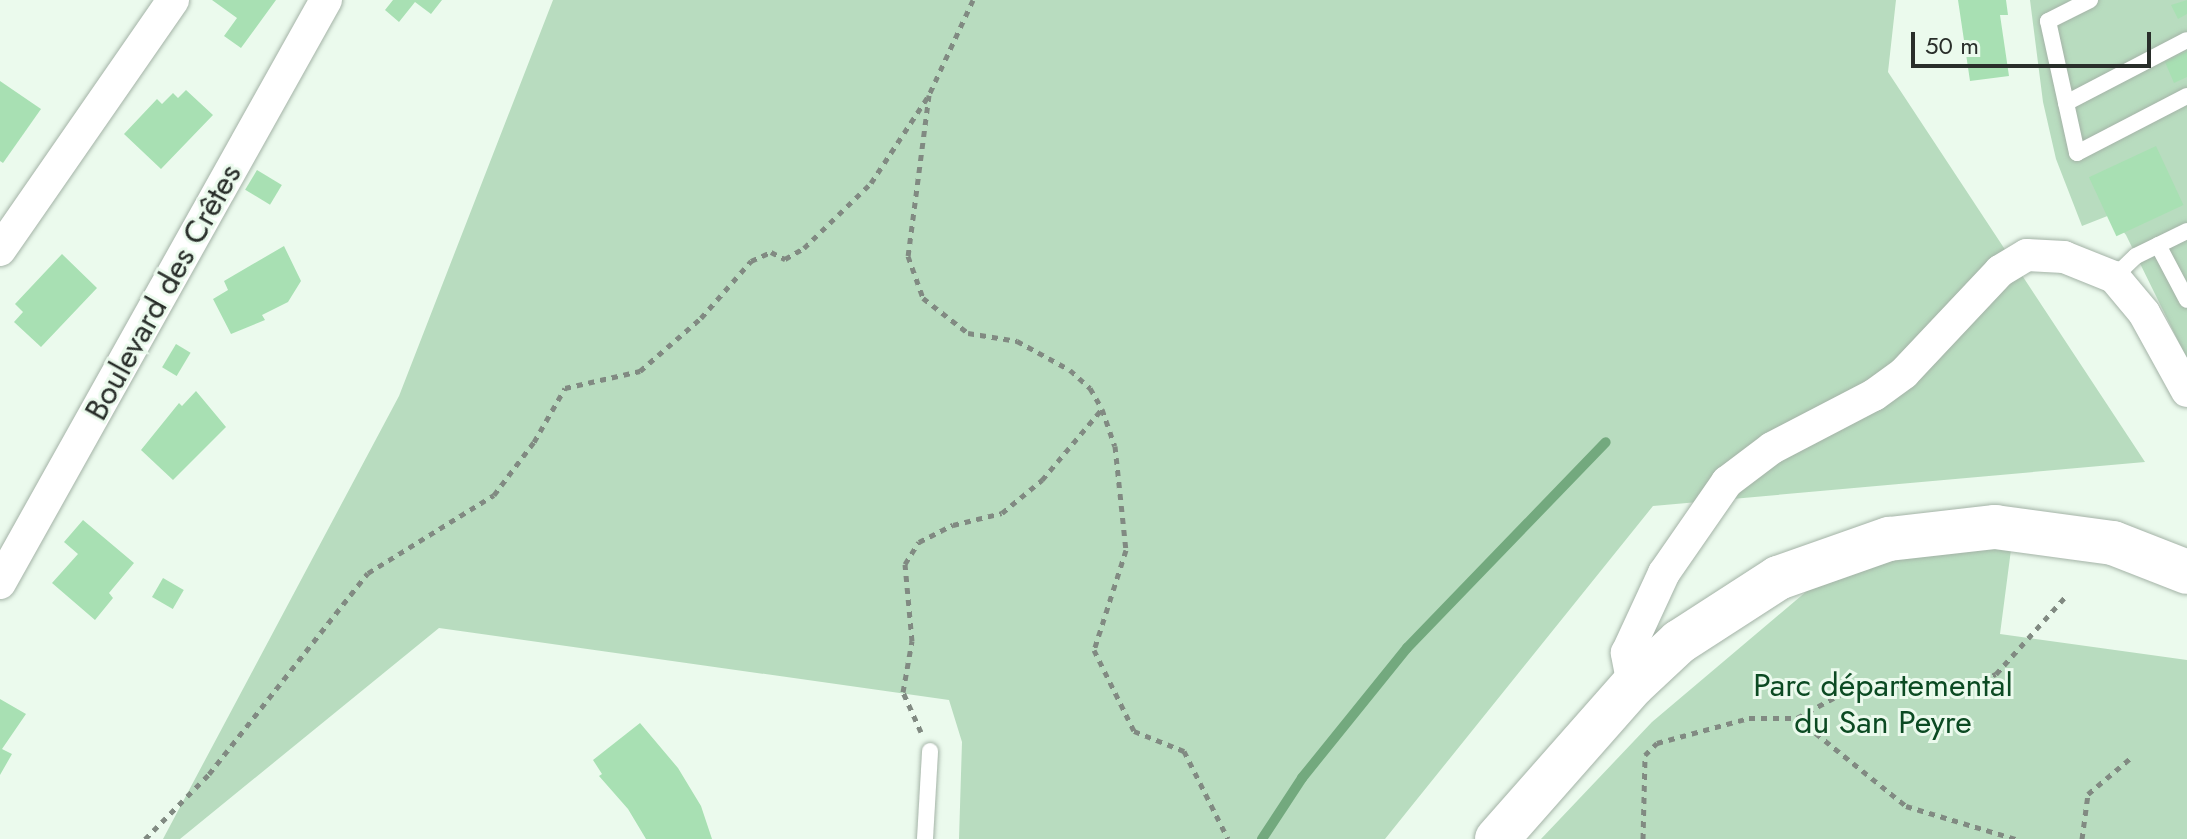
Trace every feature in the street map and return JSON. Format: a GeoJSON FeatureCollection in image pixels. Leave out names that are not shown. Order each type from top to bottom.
{"type":"FeatureCollection","features":[{"type":"Feature","properties":{"kind":"main road"},"geometry":{"type":"LineString","coordinates":[[1497,839],[1633,685],[1679,642],[1778,578],[1889,539],[1995,527],[2113,543],[2187,572]]}},
{"type":"Feature","properties":{"kind":"street"},"geometry":{"type":"LineString","coordinates":[[0,250],[173,0]]}},
{"type":"Feature","properties":{"kind":"street","name":"Boulevard des Crêtes"},"geometry":{"type":"LineString","coordinates":[[0,583],[326,0]]}},
{"type":"Feature","properties":{"kind":"street"},"geometry":{"type":"LineString","coordinates":[[1633,685],[1627,653],[1664,573],[1727,482],[1772,448],[1874,395],[1904,373],[2000,271],[2027,255],[2064,257],[2114,277],[2144,313],[2187,391]]}},
{"type":"Feature","properties":{"kind":"lane"},"geometry":{"type":"LineString","coordinates":[[2090,0],[2048,21],[2077,153],[2187,96]]}},
{"type":"Feature","properties":{"kind":"lane"},"geometry":{"type":"LineString","coordinates":[[2066,103],[2187,40]]}},
{"type":"Feature","properties":{"kind":"lane"},"geometry":{"type":"LineString","coordinates":[[2114,277],[2158,245],[2187,231]]}},
{"type":"Feature","properties":{"kind":"lane"},"geometry":{"type":"LineString","coordinates":[[2158,245],[2187,300]]}},
{"type":"Feature","properties":{"kind":"lane"},"geometry":{"type":"LineString","coordinates":[[925,839],[930,751]]}},
{"type":"Feature","properties":{"kind":"path"},"geometry":{"type":"LineString","coordinates":[[145,839],[209,774],[334,609],[368,573],[494,495],[534,442],[565,388],[640,371],[701,318],[751,261],[771,252],[785,259],[804,248],[871,183],[929,95],[973,0]]}},
{"type":"Feature","properties":{"kind":"path"},"geometry":{"type":"LineString","coordinates":[[929,95],[908,256],[923,298],[968,333],[1017,341],[1070,370],[1090,388],[1102,409],[1115,446],[1126,550],[1094,650],[1134,731],[1184,751],[1228,839]]}},
{"type":"Feature","properties":{"kind":"path"},"geometry":{"type":"LineString","coordinates":[[930,751],[903,692],[912,641],[905,564],[919,542],[953,525],[1002,513],[1042,480],[1102,409]]}},
{"type":"Feature","properties":{"kind":"path"},"geometry":{"type":"LineString","coordinates":[[1643,839],[1645,755],[1657,743],[1749,718],[1797,718],[1857,685],[1971,685],[1996,674],[2067,595]]}},
{"type":"Feature","properties":{"kind":"path"},"geometry":{"type":"LineString","coordinates":[[1797,718],[1906,806],[2016,839]]}},
{"type":"Feature","properties":{"kind":"path"},"geometry":{"type":"LineString","coordinates":[[2082,839],[2088,794],[2133,756]]}},
{"type":"Feature","properties":{"kind":"green space"},"geometry":{"type":"Polygon","coordinates":[[[553,0],[1896,0],[1888,72],[2145,462],[1653,506],[1385,839],[959,839],[962,742],[949,700],[439,628],[180,839],[163,839],[399,396],[553,0]]]}},
{"type":"Feature","properties":{"kind":"green space"},"geometry":{"type":"Polygon","coordinates":[[[2030,0],[2187,0],[2187,359],[2126,235],[2110,215],[2082,226],[2056,159],[2043,102],[2030,0]]]}},
{"type":"Feature","properties":{"kind":"green space","name":"Parc départemental du San Peyre"},"geometry":{"type":"Polygon","coordinates":[[[2012,542],[2000,634],[2187,660],[2187,839],[1541,839],[1652,722],[1814,585],[1936,547],[2012,542]]]}},
{"type":"Feature","properties":{"kind":"building"},"geometry":{"type":"Polygon","coordinates":[[[212,0],[276,0],[241,48],[224,36],[237,18],[212,0]]]}},
{"type":"Feature","properties":{"kind":"building"},"geometry":{"type":"Polygon","coordinates":[[[393,0],[442,0],[431,14],[415,2],[399,22],[385,10],[393,0]]]}},
{"type":"Feature","properties":{"kind":"building"},"geometry":{"type":"Polygon","coordinates":[[[1958,0],[2006,0],[2008,15],[2000,15],[2009,76],[1970,81],[1958,0]]]}},
{"type":"Feature","properties":{"kind":"building"},"geometry":{"type":"Polygon","coordinates":[[[2187,0],[2187,14],[2178,19],[2171,5],[2187,0]]]}},
{"type":"Feature","properties":{"kind":"building"},"geometry":{"type":"Polygon","coordinates":[[[2187,51],[2187,77],[2174,83],[2165,62],[2187,51]]]}},
{"type":"Feature","properties":{"kind":"building"},"geometry":{"type":"Polygon","coordinates":[[[0,81],[41,109],[3,163],[0,161],[0,81]]]}},
{"type":"Feature","properties":{"kind":"building"},"geometry":{"type":"Polygon","coordinates":[[[186,90],[213,115],[161,169],[124,134],[157,99],[162,104],[173,93],[178,98],[186,90]]]}},
{"type":"Feature","properties":{"kind":"building"},"geometry":{"type":"Polygon","coordinates":[[[2156,146],[2183,205],[2116,236],[2089,177],[2156,146]]]}},
{"type":"Feature","properties":{"kind":"building"},"geometry":{"type":"Polygon","coordinates":[[[257,170],[282,185],[270,205],[245,190],[257,170]]]}},
{"type":"Feature","properties":{"kind":"building"},"geometry":{"type":"Polygon","coordinates":[[[284,246],[301,281],[288,302],[262,315],[265,320],[231,334],[213,299],[228,290],[224,281],[284,246]]]}},
{"type":"Feature","properties":{"kind":"building"},"geometry":{"type":"Polygon","coordinates":[[[62,254],[97,288],[41,347],[14,322],[23,312],[15,304],[62,254]]]}},
{"type":"Feature","properties":{"kind":"building"},"geometry":{"type":"Polygon","coordinates":[[[176,344],[191,353],[177,376],[162,367],[176,344]]]}},
{"type":"Feature","properties":{"kind":"building"},"geometry":{"type":"Polygon","coordinates":[[[196,391],[226,427],[173,480],[141,450],[179,403],[182,406],[196,391]]]}},
{"type":"Feature","properties":{"kind":"building"},"geometry":{"type":"Polygon","coordinates":[[[83,520],[134,563],[109,593],[113,598],[95,620],[52,583],[78,554],[64,542],[83,520]]]}},
{"type":"Feature","properties":{"kind":"building"},"geometry":{"type":"Polygon","coordinates":[[[163,578],[184,590],[173,609],[152,597],[163,578]]]}},
{"type":"Feature","properties":{"kind":"building"},"geometry":{"type":"Polygon","coordinates":[[[0,699],[26,714],[2,749],[12,754],[0,775],[0,699]]]}},
{"type":"Feature","properties":{"kind":"building"},"geometry":{"type":"Polygon","coordinates":[[[640,723],[678,768],[701,806],[712,839],[646,839],[628,809],[599,776],[602,774],[593,760],[640,723]]]}},
{"type":"Feature","properties":{"kind":"waterway"},"geometry":{"type":"LineString","coordinates":[[1262,839],[1302,778],[1407,648],[1606,442]]}}]}
